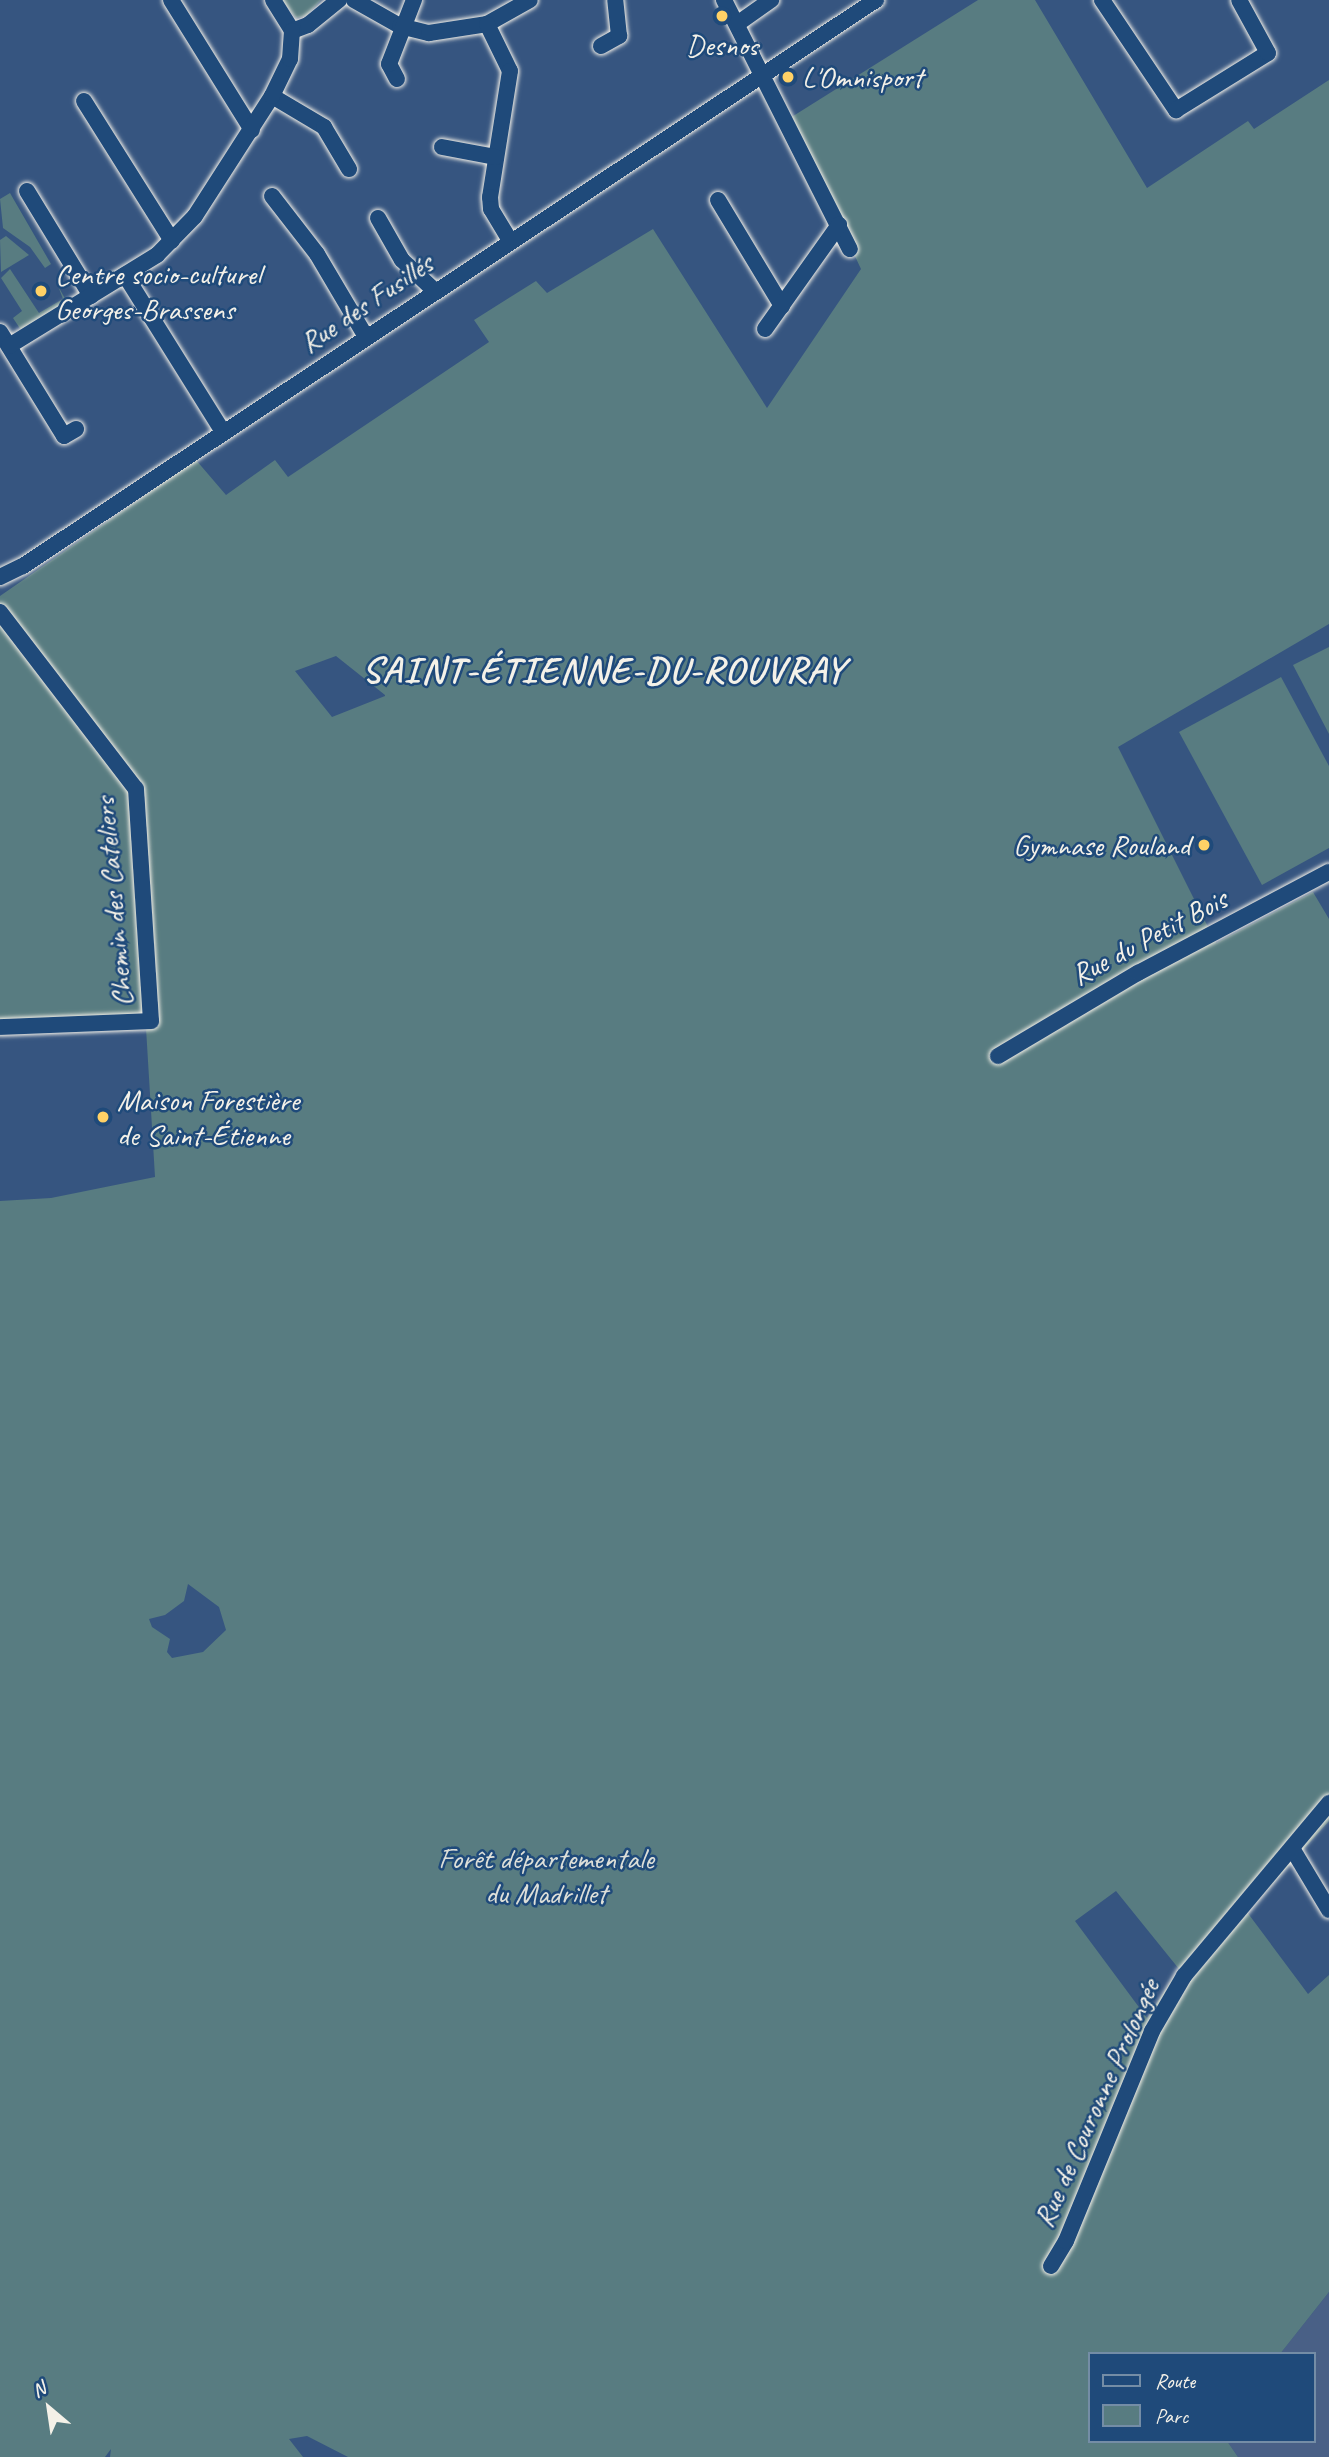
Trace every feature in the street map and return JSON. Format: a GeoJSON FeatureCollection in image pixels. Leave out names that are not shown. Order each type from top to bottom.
{"type":"FeatureCollection","features":[{"type":"Feature","properties":{"kind":"street"},"geometry":{"type":"LineString","coordinates":[[171,0],[251,130]]}},
{"type":"Feature","properties":{"kind":"street"},"geometry":{"type":"LineString","coordinates":[[76,429],[64,436],[4,339],[92,296],[125,275],[172,242],[195,216],[272,96],[290,59],[292,31],[273,0]]}},
{"type":"Feature","properties":{"kind":"street"},"geometry":{"type":"LineString","coordinates":[[292,31],[308,25],[339,0]]}},
{"type":"Feature","properties":{"kind":"street"},"geometry":{"type":"LineString","coordinates":[[354,0],[400,26],[429,33],[466,31],[487,24],[529,0]]}},
{"type":"Feature","properties":{"kind":"street"},"geometry":{"type":"LineString","coordinates":[[397,79],[388,64],[400,26],[414,0]]}},
{"type":"Feature","properties":{"kind":"street"},"geometry":{"type":"LineString","coordinates":[[601,46],[619,36],[615,0]]}},
{"type":"Feature","properties":{"kind":"street"},"geometry":{"type":"LineString","coordinates":[[724,0],[850,249]]}},
{"type":"Feature","properties":{"kind":"street"},"geometry":{"type":"LineString","coordinates":[[737,24],[771,0]]}},
{"type":"Feature","properties":{"kind":"street","name":"Rue des Fusillés"},"geometry":{"type":"LineString","coordinates":[[0,577],[23,566],[761,73],[876,0]]}},
{"type":"Feature","properties":{"kind":"street"},"geometry":{"type":"LineString","coordinates":[[1102,0],[1176,110],[1268,53],[1239,0]]}},
{"type":"Feature","properties":{"kind":"street"},"geometry":{"type":"LineString","coordinates":[[487,24],[510,71],[496,157],[491,209],[510,241]]}},
{"type":"Feature","properties":{"kind":"street"},"geometry":{"type":"LineString","coordinates":[[272,96],[324,127],[349,169]]}},
{"type":"Feature","properties":{"kind":"street"},"geometry":{"type":"LineString","coordinates":[[84,101],[172,242]]}},
{"type":"Feature","properties":{"kind":"street"},"geometry":{"type":"LineString","coordinates":[[442,147],[496,157]]}},
{"type":"Feature","properties":{"kind":"street"},"geometry":{"type":"LineString","coordinates":[[27,191],[92,296]]}},
{"type":"Feature","properties":{"kind":"street"},"geometry":{"type":"LineString","coordinates":[[272,197],[317,254],[366,337]]}},
{"type":"Feature","properties":{"kind":"street"},"geometry":{"type":"LineString","coordinates":[[718,200],[782,306]]}},
{"type":"Feature","properties":{"kind":"street"},"geometry":{"type":"LineString","coordinates":[[378,218],[402,260],[435,291]]}},
{"type":"Feature","properties":{"kind":"street"},"geometry":{"type":"LineString","coordinates":[[765,329],[839,225]]}},
{"type":"Feature","properties":{"kind":"street"},"geometry":{"type":"LineString","coordinates":[[125,275],[223,432]]}},
{"type":"Feature","properties":{"kind":"street","name":"Chemin des Cateliers"},"geometry":{"type":"LineString","coordinates":[[0,612],[136,789],[151,1020],[0,1027]]}},
{"type":"Feature","properties":{"kind":"street","name":"Rue du Petit Bois"},"geometry":{"type":"LineString","coordinates":[[999,1056],[1128,979],[1329,872]]}},
{"type":"Feature","properties":{"kind":"street","name":"Rue de Couronne Prolongée"},"geometry":{"type":"LineString","coordinates":[[1051,2266],[1066,2241],[1165,2008],[1214,1938],[1293,1850],[1329,1803]]}},
{"type":"Feature","properties":{"kind":"street"},"geometry":{"type":"LineString","coordinates":[[1293,1850],[1329,1910]]}},
{"type":"Feature","properties":{"kind":"shaded area"},"geometry":{"type":"Polygon","coordinates":[[[1329,2292],[1329,2457],[1238,2457],[1228,2443],[1315,2443],[1315,2352],[1282,2352],[1329,2292]]]}},
{"type":"Feature","properties":{"kind":"green space"},"geometry":{"type":"Polygon","coordinates":[[[282,0],[321,0],[306,16],[296,18],[282,0]]]}},
{"type":"Feature","properties":{"kind":"green space","name":"Forêt départementale du Madrillet"},"geometry":{"type":"Polygon","coordinates":[[[978,0],[1035,0],[1147,188],[1248,121],[1254,129],[1329,80],[1329,624],[1118,747],[1216,943],[1313,892],[1329,919],[1329,1821],[1247,1912],[1308,1994],[1329,1975],[1329,2292],[1282,2352],[1088,2352],[1088,2443],[1228,2443],[1238,2457],[348,2457],[307,2436],[289,2439],[303,2457],[110,2457],[111,2449],[105,2457],[0,2457],[0,1201],[51,1198],[155,1177],[146,1028],[0,1032],[0,596],[196,460],[226,495],[275,460],[288,477],[489,342],[474,320],[536,281],[547,293],[653,229],[767,408],[861,269],[790,118],[978,0]],[[336,656],[295,671],[332,717],[385,695],[336,656]],[[188,1584],[184,1601],[165,1615],[149,1619],[152,1627],[170,1639],[167,1652],[172,1658],[203,1652],[226,1630],[219,1607],[188,1584]],[[1116,1891],[1075,1921],[1147,2018],[1179,1969],[1116,1891]]]}},
{"type":"Feature","properties":{"kind":"green space"},"geometry":{"type":"Polygon","coordinates":[[[10,193],[51,264],[45,268],[30,247],[3,228],[0,199],[10,193]]]}},
{"type":"Feature","properties":{"kind":"green space"},"geometry":{"type":"Polygon","coordinates":[[[6,236],[29,255],[1,272],[0,240],[6,236]]]}},
{"type":"Feature","properties":{"kind":"green space"},"geometry":{"type":"Polygon","coordinates":[[[10,269],[39,313],[63,299],[58,286],[67,302],[21,330],[13,318],[22,311],[1,278],[10,269]]]}},
{"type":"Feature","properties":{"kind":"green space"},"geometry":{"type":"Polygon","coordinates":[[[1329,647],[1329,734],[1293,665],[1329,647]]]}},
{"type":"Feature","properties":{"kind":"green space"},"geometry":{"type":"Polygon","coordinates":[[[1281,677],[1329,766],[1329,848],[1262,885],[1179,732],[1281,677]]]}},
{"type":"Feature","properties":{"kind":"place","name":"Desnos"},"geometry":{"type":"Point","coordinates":[722,16]}},
{"type":"Feature","properties":{"kind":"place","name":"L'Omnisport"},"geometry":{"type":"Point","coordinates":[788,77]}},
{"type":"Feature","properties":{"kind":"place","name":"Centre socio-culturel Georges-Brassens"},"geometry":{"type":"Point","coordinates":[41,291]}},
{"type":"Feature","properties":{"kind":"place","name":"Gymnase Rouland"},"geometry":{"type":"Point","coordinates":[1204,845]}},
{"type":"Feature","properties":{"kind":"place","name":"Maison Forestière de Saint-Étienne"},"geometry":{"type":"Point","coordinates":[103,1117]}},
{"type":"Feature","properties":{"kind":"district","name":"SAINT-ÉTIENNE-DU-ROUVRAY"},"geometry":{"type":"Point","coordinates":[604,670]}}]}
